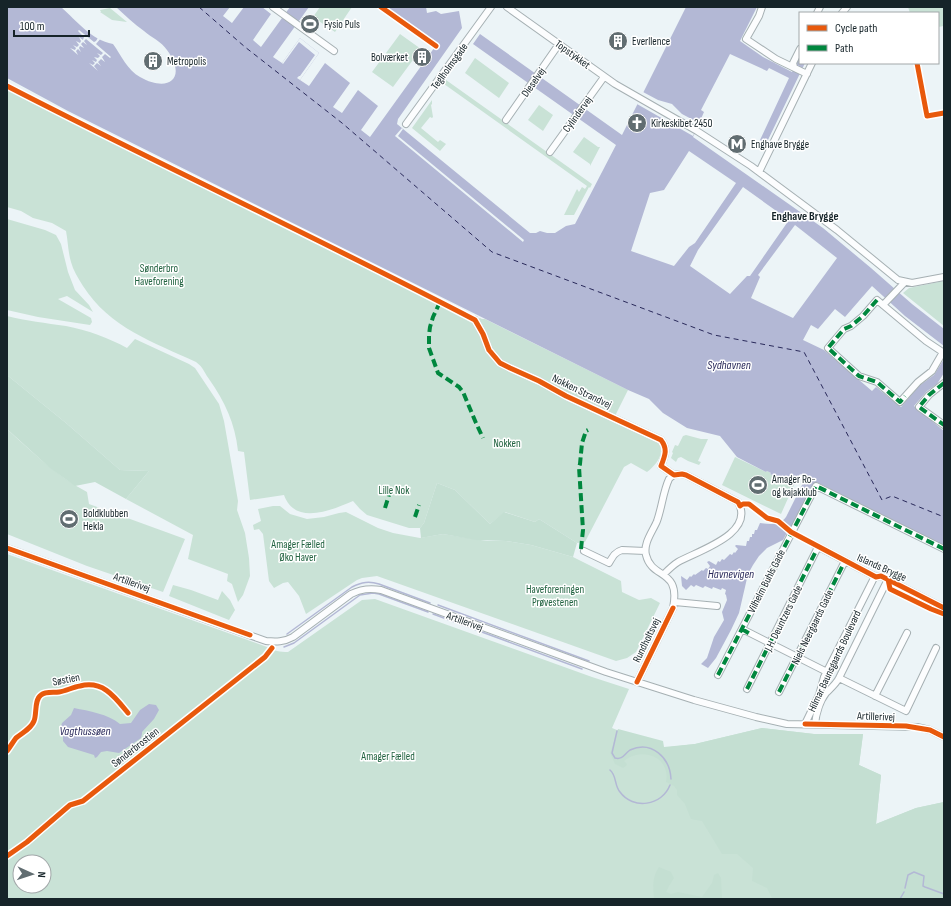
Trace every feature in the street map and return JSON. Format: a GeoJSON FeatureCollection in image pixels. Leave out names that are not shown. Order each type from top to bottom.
{"type":"FeatureCollection","features":[{"type":"Feature","properties":{"kind":"street"},"geometry":{"type":"LineString","coordinates":[[273,7],[334,51]]}},
{"type":"Feature","properties":{"kind":"street","name":"Teglholmsgade"},"geometry":{"type":"LineString","coordinates":[[406,124],[491,7]]}},
{"type":"Feature","properties":{"kind":"street","name":"Topstykket"},"geometry":{"type":"LineString","coordinates":[[507,7],[604,77],[696,130],[759,172],[838,230],[898,280],[904,282]]}},
{"type":"Feature","properties":{"kind":"street"},"geometry":{"type":"LineString","coordinates":[[762,7],[759,16],[746,39],[770,56],[791,68],[794,67],[804,73]]}},
{"type":"Feature","properties":{"kind":"street","name":"Dieselvej"},"geometry":{"type":"LineString","coordinates":[[506,120],[560,44]]}},
{"type":"Feature","properties":{"kind":"street"},"geometry":{"type":"LineString","coordinates":[[794,67],[794,63],[799,51]]}},
{"type":"Feature","properties":{"kind":"street"},"geometry":{"type":"LineString","coordinates":[[759,172],[804,73],[811,64]]}},
{"type":"Feature","properties":{"kind":"street","name":"Cylindervej"},"geometry":{"type":"LineString","coordinates":[[550,152],[604,77]]}},
{"type":"Feature","properties":{"kind":"street"},"geometry":{"type":"LineString","coordinates":[[885,303],[904,282],[912,283],[944,277]]}},
{"type":"Feature","properties":{"kind":"street"},"geometry":{"type":"LineString","coordinates":[[877,300],[885,303],[926,341],[943,351],[932,371],[918,382],[900,402],[877,382],[860,376],[828,348],[844,329],[851,326],[863,316],[877,300]]}},
{"type":"Feature","properties":{"kind":"street","name":"Nokken Strandvej"},"geometry":{"type":"LineString","coordinates":[[475,320],[490,350],[500,363],[539,380],[566,396],[661,440],[666,447],[666,451],[661,466],[674,475]]}},
{"type":"Feature","properties":{"kind":"street"},"geometry":{"type":"LineString","coordinates":[[944,383],[929,395],[919,406],[944,425]]}},
{"type":"Feature","properties":{"kind":"street"},"geometry":{"type":"LineString","coordinates":[[584,551],[609,563],[613,555],[619,550],[645,552],[646,544],[658,519],[668,482],[671,476],[674,475],[686,475],[738,502],[741,514],[739,523],[725,537],[711,547],[678,562],[664,574]]}},
{"type":"Feature","properties":{"kind":"street","name":"Vilhelm Buhls Gade"},"geometry":{"type":"LineString","coordinates":[[718,675],[816,486],[944,549]]}},
{"type":"Feature","properties":{"kind":"street","name":"Islands Brygge"},"geometry":{"type":"LineString","coordinates":[[816,546],[875,576],[881,576],[944,608]]}},
{"type":"Feature","properties":{"kind":"street","name":"J.H. Deuntzers Gade"},"geometry":{"type":"LineString","coordinates":[[747,689],[816,546]]}},
{"type":"Feature","properties":{"kind":"street","name":"Artillerivej"},"geometry":{"type":"LineString","coordinates":[[7,548],[275,642],[287,641],[358,590],[372,588],[606,672],[694,700],[756,717],[787,724],[917,727],[930,730],[944,737]]}},
{"type":"Feature","properties":{"kind":"street","name":"Rundholtsvej"},"geometry":{"type":"LineString","coordinates":[[637,682],[673,608],[674,602],[674,590],[670,579],[651,565],[645,552]]}},
{"type":"Feature","properties":{"kind":"street","name":"Niels Neergaards Gade"},"geometry":{"type":"LineString","coordinates":[[780,692],[845,561]]}},
{"type":"Feature","properties":{"kind":"street","name":"Hilmar Baunsgaards Boulevard"},"geometry":{"type":"LineString","coordinates":[[805,724],[819,695],[827,672],[875,576]]}},
{"type":"Feature","properties":{"kind":"street","name":"Hilmar Baunsgaards Boulevard"},"geometry":{"type":"LineString","coordinates":[[815,724],[816,716],[825,695],[836,684],[888,580]]}},
{"type":"Feature","properties":{"kind":"street"},"geometry":{"type":"LineString","coordinates":[[674,602],[717,606]]}},
{"type":"Feature","properties":{"kind":"street"},"geometry":{"type":"LineString","coordinates":[[742,629],[827,672]]}},
{"type":"Feature","properties":{"kind":"street"},"geometry":{"type":"LineString","coordinates":[[875,696],[907,633]]}},
{"type":"Feature","properties":{"kind":"street"},"geometry":{"type":"LineString","coordinates":[[839,678],[906,711],[936,648]]}},
{"type":"Feature","properties":{"kind":"green space"},"geometry":{"type":"Polygon","coordinates":[[[320,7],[352,7],[335,32],[313,17],[320,7]]]}},
{"type":"Feature","properties":{"kind":"green space"},"geometry":{"type":"Polygon","coordinates":[[[908,7],[944,7],[944,26],[939,27],[939,12],[910,12],[908,7]]]}},
{"type":"Feature","properties":{"kind":"green space"},"geometry":{"type":"Polygon","coordinates":[[[110,8],[127,22],[112,20],[100,12],[100,10],[110,8]]]}},
{"type":"Feature","properties":{"kind":"green space"},"geometry":{"type":"Polygon","coordinates":[[[400,34],[421,49],[393,87],[372,72],[400,34]]]}},
{"type":"Feature","properties":{"kind":"green space"},"geometry":{"type":"Polygon","coordinates":[[[475,58],[509,83],[499,98],[465,73],[475,58]]]}},
{"type":"Feature","properties":{"kind":"green space"},"geometry":{"type":"Polygon","coordinates":[[[446,80],[592,184],[574,215],[564,215],[577,189],[579,192],[582,187],[585,189],[587,186],[444,84],[446,80]]]}},
{"type":"Feature","properties":{"kind":"green space"},"geometry":{"type":"Polygon","coordinates":[[[7,89],[472,321],[491,358],[504,367],[535,381],[565,398],[659,443],[661,451],[659,459],[647,472],[631,463],[624,467],[585,542],[577,543],[539,519],[535,522],[505,512],[490,524],[455,490],[437,483],[424,523],[420,528],[409,528],[367,515],[353,501],[325,511],[305,513],[296,510],[289,505],[284,495],[250,500],[244,452],[238,451],[232,422],[220,396],[201,366],[196,362],[148,340],[119,323],[106,313],[94,301],[74,271],[70,258],[66,231],[52,223],[33,218],[21,211],[7,207],[7,89]]]}},
{"type":"Feature","properties":{"kind":"green space"},"geometry":{"type":"Polygon","coordinates":[[[432,100],[431,105],[433,117],[430,117],[421,128],[438,142],[440,140],[446,144],[440,151],[412,128],[432,100]]]}},
{"type":"Feature","properties":{"kind":"green space"},"geometry":{"type":"Polygon","coordinates":[[[539,105],[553,115],[543,131],[528,120],[539,105]]]}},
{"type":"Feature","properties":{"kind":"green space"},"geometry":{"type":"Polygon","coordinates":[[[584,137],[600,147],[590,166],[590,164],[573,152],[584,137]]]}},
{"type":"Feature","properties":{"kind":"green space"},"geometry":{"type":"Polygon","coordinates":[[[7,219],[45,230],[56,235],[61,244],[68,272],[75,290],[89,305],[93,312],[67,296],[58,299],[91,318],[92,322],[90,325],[38,317],[7,310],[7,219]]]}},
{"type":"Feature","properties":{"kind":"green space"},"geometry":{"type":"Polygon","coordinates":[[[944,281],[944,326],[903,293],[909,288],[944,281]]]}},
{"type":"Feature","properties":{"kind":"green space"},"geometry":{"type":"Polygon","coordinates":[[[7,316],[29,321],[66,326],[90,332],[127,348],[135,339],[195,368],[219,404],[224,421],[238,501],[237,510],[245,533],[250,576],[243,595],[238,602],[232,584],[227,581],[228,574],[188,559],[193,535],[126,499],[149,471],[120,470],[66,423],[7,375],[7,316]]]}},
{"type":"Feature","properties":{"kind":"green space"},"geometry":{"type":"Polygon","coordinates":[[[477,319],[485,319],[628,390],[615,416],[501,360],[491,346],[477,319]]]}},
{"type":"Feature","properties":{"kind":"green space"},"geometry":{"type":"Polygon","coordinates":[[[7,375],[66,423],[120,470],[149,471],[126,499],[95,482],[75,486],[50,468],[7,429],[7,375]]]}},
{"type":"Feature","properties":{"kind":"green space","name":"Boldklubben Hekla"},"geometry":{"type":"Polygon","coordinates":[[[7,429],[35,455],[65,479],[87,492],[89,504],[185,539],[163,592],[87,566],[7,534],[7,429]]]}},
{"type":"Feature","properties":{"kind":"green space"},"geometry":{"type":"Polygon","coordinates":[[[686,435],[701,439],[708,439],[698,461],[701,462],[699,465],[681,457],[678,458],[676,462],[671,458],[675,445],[678,446],[683,436],[686,435]]]}},
{"type":"Feature","properties":{"kind":"green space","name":"Amager Ro- og kajakklub"},"geometry":{"type":"Polygon","coordinates":[[[735,457],[794,485],[781,514],[722,485],[735,457]]]}},
{"type":"Feature","properties":{"kind":"green space"},"geometry":{"type":"Polygon","coordinates":[[[437,483],[455,490],[490,524],[504,512],[535,522],[539,519],[577,543],[573,557],[531,545],[506,541],[476,540],[443,534],[421,538],[420,528],[424,523],[437,483]]]}},
{"type":"Feature","properties":{"kind":"green space","name":"Haveforeningen Prøvestenen"},"geometry":{"type":"Polygon","coordinates":[[[280,506],[290,514],[307,519],[346,512],[378,528],[393,533],[420,538],[443,534],[487,541],[506,541],[531,545],[573,557],[621,581],[622,592],[639,600],[651,598],[660,603],[636,652],[627,658],[616,661],[377,576],[357,580],[306,614],[299,596],[288,582],[274,588],[269,581],[263,534],[259,529],[254,530],[253,525],[261,521],[258,509],[280,506]]]}},
{"type":"Feature","properties":{"kind":"green space","name":"Amager Fælled"},"geometry":{"type":"Polygon","coordinates":[[[7,554],[272,649],[288,652],[362,600],[375,599],[629,689],[612,728],[661,748],[695,744],[762,728],[814,734],[863,734],[859,765],[881,775],[876,824],[916,808],[944,802],[944,899],[7,899],[7,554]]]}},
{"type":"Feature","properties":{"kind":"green space"},"geometry":{"type":"Polygon","coordinates":[[[173,585],[218,600],[222,591],[230,600],[235,610],[229,620],[169,596],[173,585]]]}},
{"type":"Feature","properties":{"kind":"green space"},"geometry":{"type":"Polygon","coordinates":[[[762,728],[814,734],[863,734],[859,765],[881,775],[876,824],[916,808],[944,802],[944,899],[771,899],[772,898],[767,888],[752,881],[753,868],[737,854],[722,854],[702,821],[691,819],[685,804],[677,795],[677,790],[674,786],[666,782],[666,773],[660,760],[647,754],[639,754],[624,761],[627,764],[623,768],[615,764],[610,753],[618,729],[663,741],[664,747],[695,744],[762,728]]]}},
{"type":"Feature","properties":{"kind":"green space"},"geometry":{"type":"Polygon","coordinates":[[[659,867],[671,872],[674,878],[666,892],[671,894],[678,892],[702,897],[712,883],[714,875],[718,873],[721,878],[722,899],[654,899],[654,878],[659,867]]]}},
{"type":"Feature","properties":{"kind":"water","name":"Sydhavnen"},"geometry":{"type":"Polygon","coordinates":[[[7,7],[61,7],[91,34],[105,42],[113,44],[132,71],[150,82],[159,84],[172,80],[175,76],[176,69],[173,60],[162,44],[116,7],[230,7],[223,16],[232,23],[244,7],[262,7],[271,14],[253,40],[261,47],[290,7],[309,7],[273,57],[282,63],[300,38],[319,53],[300,80],[309,86],[325,63],[350,83],[333,107],[342,113],[358,90],[378,106],[361,130],[370,137],[437,44],[384,7],[426,7],[427,13],[436,11],[441,14],[459,11],[462,28],[398,119],[397,124],[530,233],[540,231],[555,233],[566,226],[575,224],[616,145],[473,44],[480,34],[622,135],[686,7],[757,7],[740,41],[763,57],[792,72],[799,58],[799,64],[805,64],[766,144],[760,140],[789,78],[769,68],[767,71],[730,54],[701,110],[704,112],[693,137],[823,228],[912,304],[944,329],[944,346],[905,316],[872,286],[845,317],[835,309],[818,329],[811,325],[803,340],[824,350],[872,391],[876,387],[901,407],[919,386],[934,375],[944,359],[944,373],[937,384],[927,391],[914,406],[944,431],[944,546],[816,482],[793,528],[790,527],[783,540],[767,548],[753,565],[748,574],[739,613],[716,658],[708,668],[701,664],[707,658],[714,637],[724,620],[722,612],[727,600],[725,594],[726,590],[713,587],[712,589],[705,586],[703,588],[696,585],[694,587],[691,585],[686,590],[682,586],[681,576],[687,580],[690,576],[695,575],[702,570],[703,571],[706,568],[708,569],[710,566],[707,562],[709,561],[716,565],[718,561],[720,562],[730,554],[732,555],[734,552],[735,553],[738,549],[735,546],[736,545],[746,546],[747,541],[749,541],[750,537],[752,537],[752,534],[754,534],[755,530],[757,530],[760,523],[774,524],[783,520],[786,517],[806,477],[800,474],[794,485],[770,474],[771,473],[766,472],[737,457],[720,436],[687,428],[663,413],[649,399],[628,390],[68,111],[7,78],[7,7]],[[689,151],[664,190],[650,193],[631,251],[674,266],[689,247],[695,243],[736,183],[689,151]],[[743,187],[698,250],[690,266],[730,294],[747,276],[750,276],[789,220],[743,187]],[[795,225],[758,275],[760,277],[751,298],[793,318],[837,258],[795,225]]]}},
{"type":"Feature","properties":{"kind":"water","name":"Vagthussøen"},"geometry":{"type":"Polygon","coordinates":[[[149,704],[156,705],[159,710],[154,719],[142,732],[141,738],[119,753],[107,751],[101,752],[95,758],[94,755],[68,747],[63,741],[63,735],[60,729],[62,723],[71,715],[74,708],[104,715],[120,724],[131,723],[140,710],[149,704]]]}},
{"type":"Feature","properties":{"kind":"pier"},"geometry":{"type":"Polygon","coordinates":[[[79,30],[94,42],[99,36],[101,38],[96,44],[111,57],[110,58],[105,54],[102,57],[105,62],[101,59],[98,62],[101,66],[97,63],[94,66],[98,71],[89,63],[93,65],[95,63],[92,60],[96,62],[97,60],[94,57],[98,58],[100,56],[97,53],[101,55],[103,53],[86,39],[84,41],[87,45],[83,42],[81,44],[84,48],[80,46],[79,48],[81,52],[78,49],[76,51],[78,55],[70,48],[75,50],[76,48],[73,45],[77,47],[79,45],[76,41],[80,43],[81,41],[79,37],[83,40],[84,37],[78,31],[79,30]]]}},
{"type":"Feature","properties":{"kind":"pier"},"geometry":{"type":"Polygon","coordinates":[[[300,38],[319,53],[300,80],[297,78],[315,55],[299,42],[283,64],[282,63],[300,38]]]}},
{"type":"Feature","properties":{"kind":"pier"},"geometry":{"type":"Polygon","coordinates":[[[643,92],[658,100],[672,104],[682,114],[699,123],[693,136],[637,104],[643,92]]]}},
{"type":"Feature","properties":{"kind":"pier"},"geometry":{"type":"Polygon","coordinates":[[[402,128],[403,129],[398,136],[524,240],[523,242],[395,136],[402,128]]]}},
{"type":"Feature","properties":{"kind":"waterway"},"geometry":{"type":"LineString","coordinates":[[287,634],[352,587],[362,583],[372,582],[379,584],[430,603]]}},
{"type":"Feature","properties":{"kind":"waterway"},"geometry":{"type":"LineString","coordinates":[[284,647],[294,643],[360,595],[373,593],[379,594],[428,612]]}},
{"type":"Feature","properties":{"kind":"waterway"},"geometry":{"type":"LineString","coordinates":[[438,605],[589,661]]}},
{"type":"Feature","properties":{"kind":"waterway"},"geometry":{"type":"LineString","coordinates":[[433,614],[582,669]]}},
{"type":"Feature","properties":{"kind":"waterway"},"geometry":{"type":"LineString","coordinates":[[617,731],[612,753],[615,758],[622,757],[630,750],[638,748],[646,747],[652,749],[658,753],[667,764],[671,779]]}},
{"type":"Feature","properties":{"kind":"waterway"},"geometry":{"type":"LineString","coordinates":[[610,770],[614,775],[620,792],[626,798],[639,803],[647,803],[661,797],[670,785]]}},
{"type":"Feature","properties":{"kind":"waterway"},"geometry":{"type":"LineString","coordinates":[[905,888],[908,875],[914,872],[924,876],[923,886],[944,894]]}},
{"type":"Feature","properties":{"kind":"waterway"},"geometry":{"type":"LineString","coordinates":[[900,899],[904,892]]}},
{"type":"Feature","properties":{"kind":"ferry route"},"geometry":{"type":"LineString","coordinates":[[199,7],[245,47],[342,123],[492,252],[714,335],[804,352],[882,500],[892,496],[944,517]]}},
{"type":"Feature","properties":{"kind":"marked path"},"geometry":{"type":"LineString","coordinates":[[877,300],[863,316],[851,326],[844,329],[828,348],[859,376],[877,382],[900,402],[905,396]]}},
{"type":"Feature","properties":{"kind":"marked path"},"geometry":{"type":"LineString","coordinates":[[440,302],[430,327],[429,348],[438,373],[459,387],[463,392],[483,438]]}},
{"type":"Feature","properties":{"kind":"marked path"},"geometry":{"type":"LineString","coordinates":[[944,383],[929,395],[919,407],[944,425]]}},
{"type":"Feature","properties":{"kind":"marked path"},"geometry":{"type":"LineString","coordinates":[[581,549],[583,530],[579,467],[582,443],[586,431],[588,430]]}},
{"type":"Feature","properties":{"kind":"marked path"},"geometry":{"type":"LineString","coordinates":[[718,675],[816,486],[944,549]]}},
{"type":"Feature","properties":{"kind":"marked path"},"geometry":{"type":"LineString","coordinates":[[385,508],[389,495]]}},
{"type":"Feature","properties":{"kind":"marked path"},"geometry":{"type":"LineString","coordinates":[[415,517],[419,505]]}},
{"type":"Feature","properties":{"kind":"marked path"},"geometry":{"type":"LineString","coordinates":[[747,689],[818,547]]}},
{"type":"Feature","properties":{"kind":"marked path"},"geometry":{"type":"LineString","coordinates":[[779,692],[845,561]]}},
{"type":"Feature","properties":{"kind":"marked path"},"geometry":{"type":"LineString","coordinates":[[742,629],[750,634]]}},
{"type":"Feature","properties":{"kind":"cycle path"},"geometry":{"type":"LineString","coordinates":[[381,7],[436,46]]}},
{"type":"Feature","properties":{"kind":"cycle path"},"geometry":{"type":"LineString","coordinates":[[917,64],[927,116],[944,113]]}},
{"type":"Feature","properties":{"kind":"cycle path"},"geometry":{"type":"LineString","coordinates":[[7,86],[475,320],[483,334],[489,350],[500,363],[539,381],[566,396],[661,440],[665,446],[665,456],[661,466],[674,475],[686,475],[738,502],[740,506],[743,504],[749,504],[767,518],[778,521],[791,532],[876,577],[881,576],[944,608]]}},
{"type":"Feature","properties":{"kind":"cycle path"},"geometry":{"type":"LineString","coordinates":[[7,548],[250,635]]}},
{"type":"Feature","properties":{"kind":"cycle path"},"geometry":{"type":"LineString","coordinates":[[888,579],[890,589],[944,614]]}},
{"type":"Feature","properties":{"kind":"cycle path"},"geometry":{"type":"LineString","coordinates":[[637,682],[673,608]]}},
{"type":"Feature","properties":{"kind":"cycle path","name":"Sønderbrostien"},"geometry":{"type":"LineString","coordinates":[[7,856],[27,842],[70,805],[83,801],[265,657],[272,648]]}},
{"type":"Feature","properties":{"kind":"cycle path","name":"Søstien"},"geometry":{"type":"LineString","coordinates":[[7,751],[16,738],[29,729],[33,724],[37,700],[45,693],[57,692],[80,686],[95,685],[108,691],[128,713]]}},
{"type":"Feature","properties":{"kind":"cycle path"},"geometry":{"type":"LineString","coordinates":[[805,724],[906,726],[930,730],[944,737]]}},
{"type":"Feature","properties":{"kind":"place","name":"Fysio Puls"},"geometry":{"type":"Point","coordinates":[310,24]}},
{"type":"Feature","properties":{"kind":"place","name":"Everllence"},"geometry":{"type":"Point","coordinates":[618,41]}},
{"type":"Feature","properties":{"kind":"place","name":"Bolværket"},"geometry":{"type":"Point","coordinates":[422,57]}},
{"type":"Feature","properties":{"kind":"place","name":"Metropolis"},"geometry":{"type":"Point","coordinates":[153,61]}},
{"type":"Feature","properties":{"kind":"place","name":"Kirkeskibet 2450"},"geometry":{"type":"Point","coordinates":[637,123]}},
{"type":"Feature","properties":{"kind":"place","name":"Enghave Brygge"},"geometry":{"type":"Point","coordinates":[737,144]}},
{"type":"Feature","properties":{"kind":"place","name":"Amager Ro- og kajakklub"},"geometry":{"type":"Point","coordinates":[758,485]}},
{"type":"Feature","properties":{"kind":"place","name":"Boldklubben Hekla"},"geometry":{"type":"Point","coordinates":[69,519]}},
{"type":"Feature","properties":{"kind":"district","name":"Enghave Brygge"},"geometry":{"type":"Point","coordinates":[805,216]}},
{"type":"Feature","properties":{"kind":"park label","name":"Sønderbro Haveforening"},"geometry":{"type":"Point","coordinates":[159,274]}},
{"type":"Feature","properties":{"kind":"park label","name":"Nokken"},"geometry":{"type":"Point","coordinates":[507,443]}},
{"type":"Feature","properties":{"kind":"park label","name":"Lille Nok"},"geometry":{"type":"Point","coordinates":[394,490]}},
{"type":"Feature","properties":{"kind":"park label","name":"Amager Fælled Øko Haver"},"geometry":{"type":"Point","coordinates":[298,550]}},
{"type":"Feature","properties":{"kind":"water label","name":"Havnevigen"},"geometry":{"type":"Point","coordinates":[731,574]}}]}
